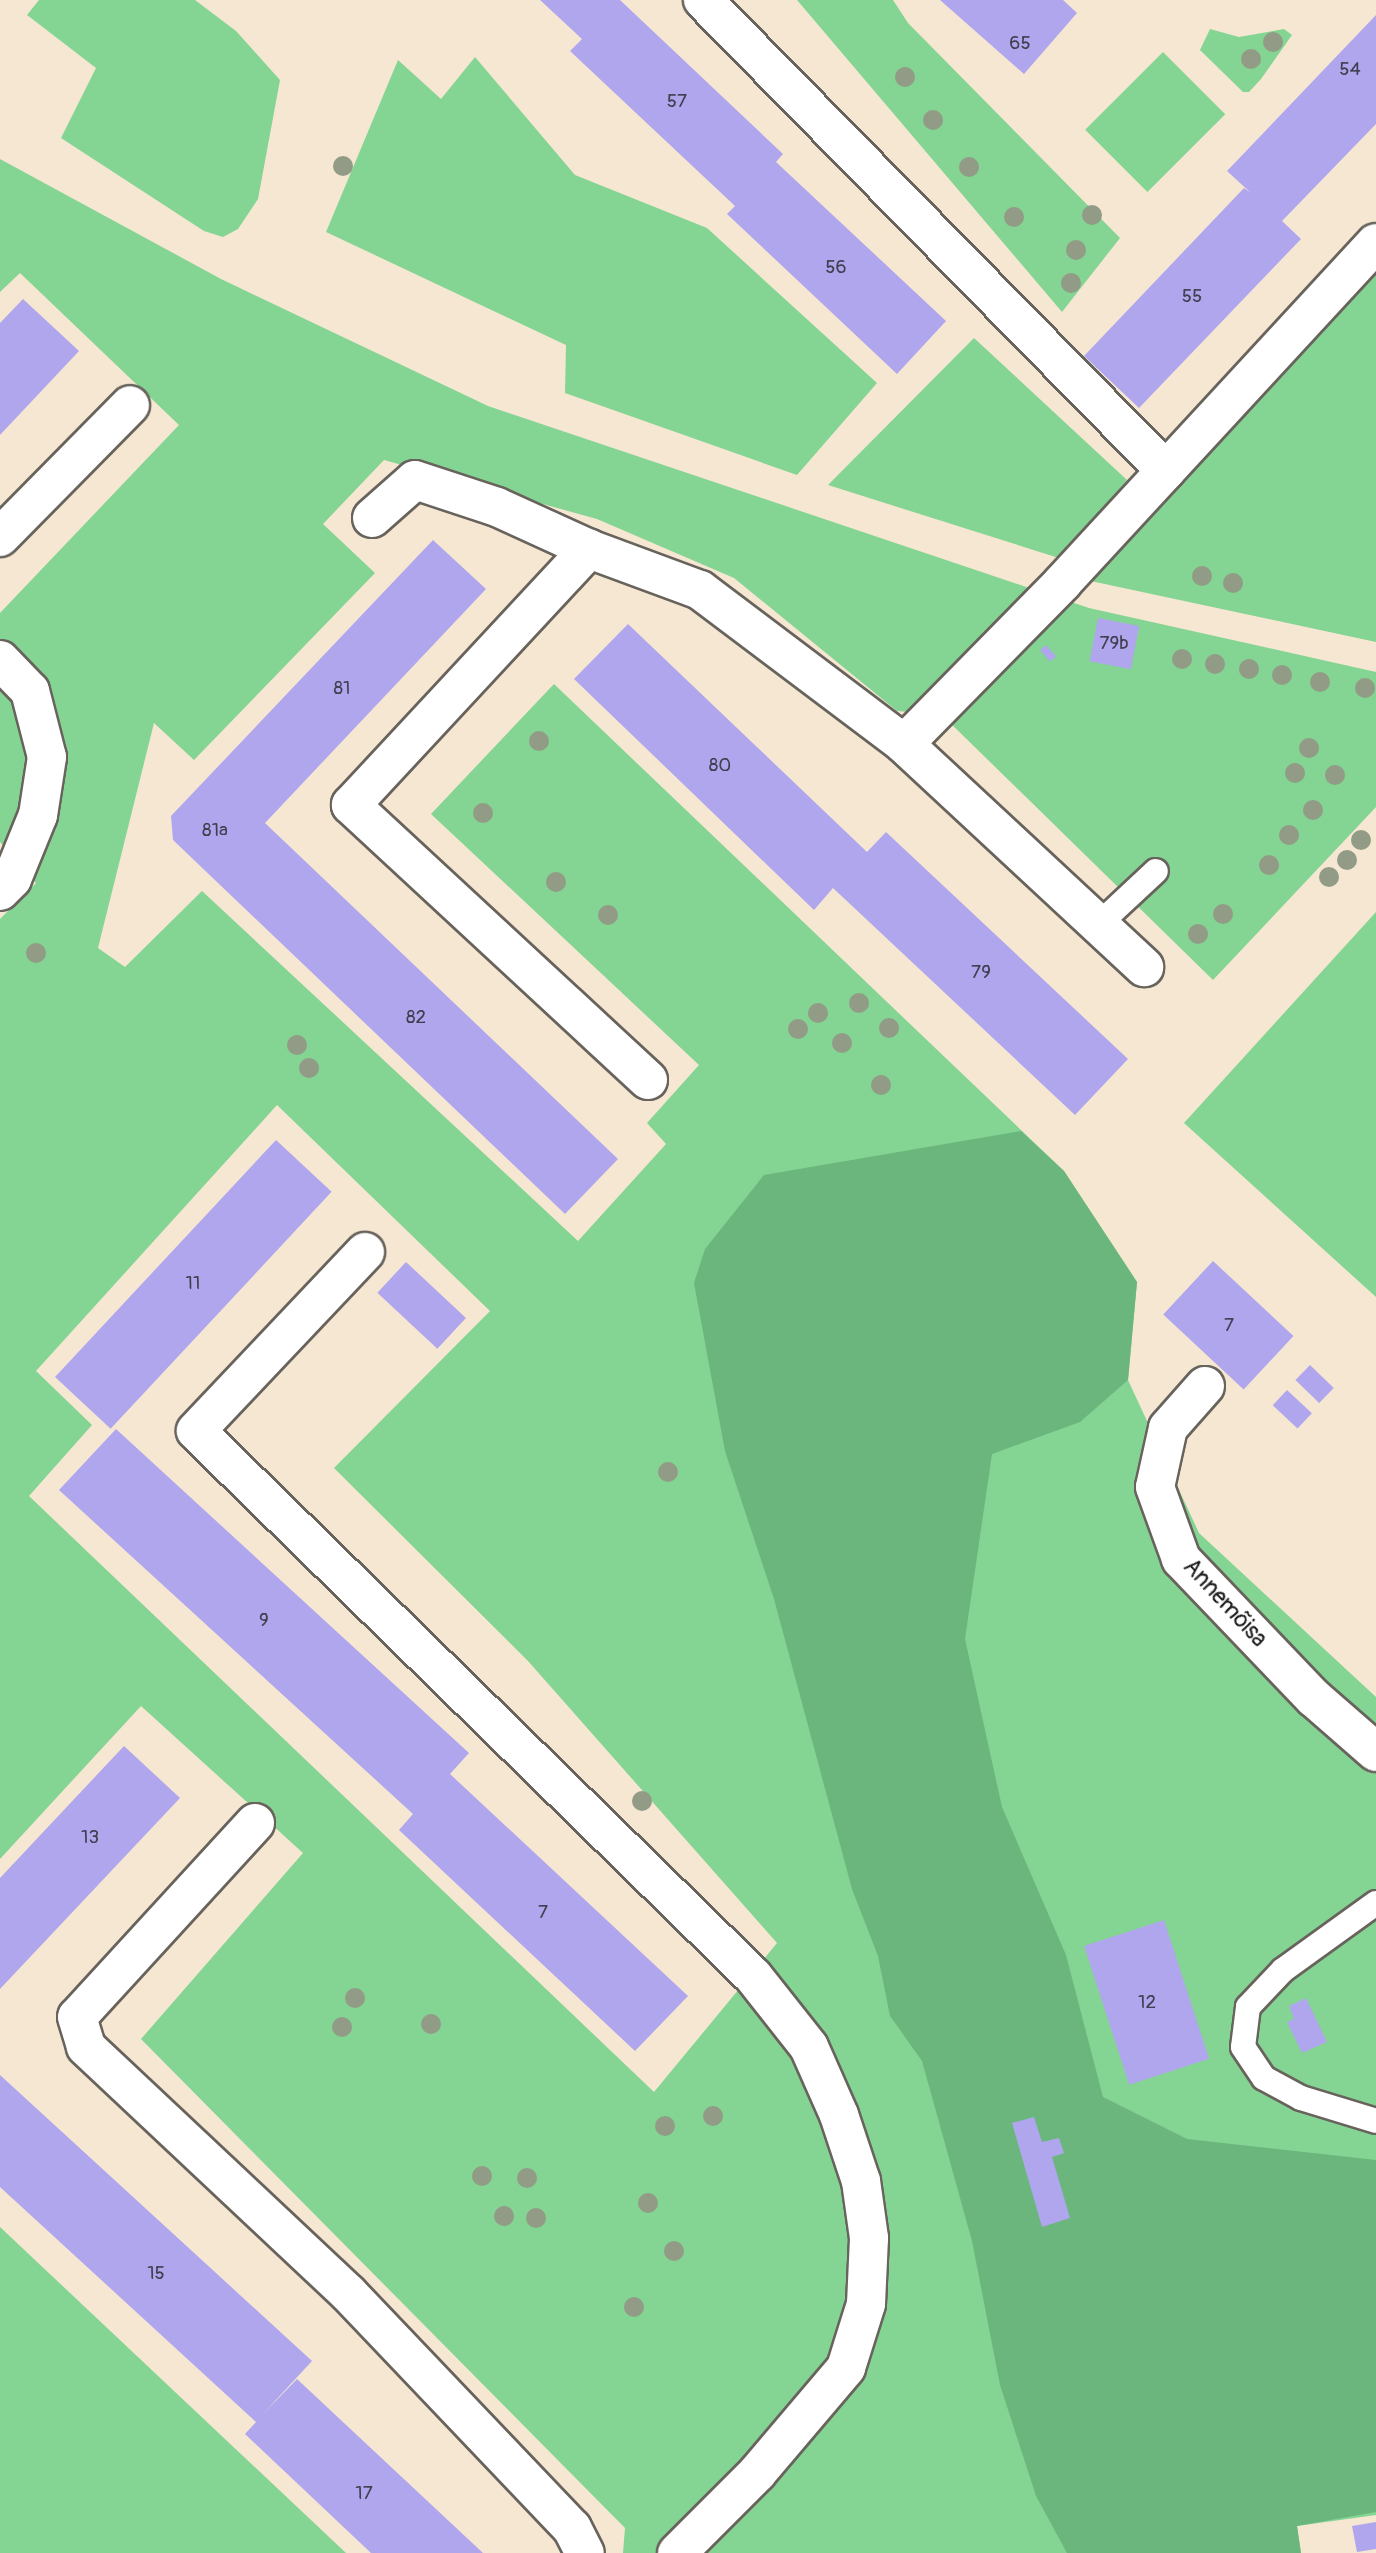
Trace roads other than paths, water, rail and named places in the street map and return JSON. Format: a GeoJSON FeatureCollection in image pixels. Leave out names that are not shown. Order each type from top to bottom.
{"type":"FeatureCollection","features":[{"type":"Feature","properties":{"kind":"street"},"geometry":{"type":"LineString","coordinates":[[703,0],[1166,471]]}},
{"type":"Feature","properties":{"kind":"street"},"geometry":{"type":"LineString","coordinates":[[904,744],[1166,471],[1376,243]]}},
{"type":"Feature","properties":{"kind":"street"},"geometry":{"type":"LineString","coordinates":[[0,537],[130,405]]}},
{"type":"Feature","properties":{"kind":"street"},"geometry":{"type":"LineString","coordinates":[[372,518],[415,481],[497,507],[589,549],[700,590],[904,744],[1144,967]]}},
{"type":"Feature","properties":{"kind":"street"},"geometry":{"type":"LineString","coordinates":[[589,549],[351,805],[648,1080]]}},
{"type":"Feature","properties":{"kind":"street"},"geometry":{"type":"LineString","coordinates":[[0,660],[30,691],[47,757],[38,815],[12,878],[0,891]]}},
{"type":"Feature","properties":{"kind":"street"},"geometry":{"type":"LineString","coordinates":[[365,1252],[196,1431],[753,1976],[809,2048],[839,2115],[861,2181],[869,2238],[866,2304],[846,2368],[757,2473],[677,2553]]}},
{"type":"Feature","properties":{"kind":"street","name":"Annemõisa"},"geometry":{"type":"LineString","coordinates":[[1205,1386],[1168,1428],[1155,1487],[1181,1559],[1314,1698],[1376,1752]]}},
{"type":"Feature","properties":{"kind":"street"},"geometry":{"type":"LineString","coordinates":[[255,1823],[77,2017],[86,2047],[348,2293],[572,2528],[585,2553]]}},
{"type":"Feature","properties":{"kind":"lane"},"geometry":{"type":"LineString","coordinates":[[1098,925],[1156,871]]}},
{"type":"Feature","properties":{"kind":"lane"},"geometry":{"type":"LineString","coordinates":[[1376,1903],[1283,1970],[1248,2007],[1242,2047],[1264,2078],[1301,2098],[1376,2121]]}}]}
